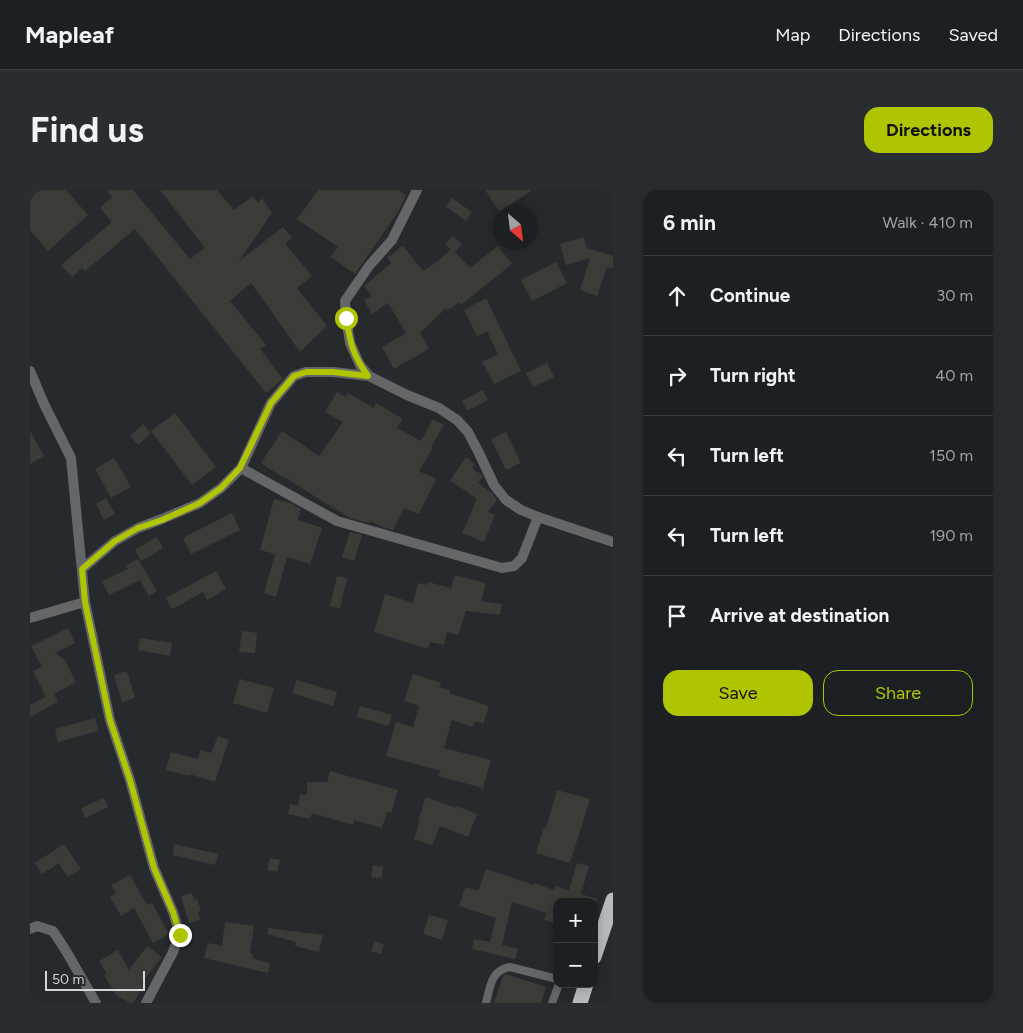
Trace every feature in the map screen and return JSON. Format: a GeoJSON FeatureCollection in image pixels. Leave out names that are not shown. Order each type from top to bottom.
{"type":"FeatureCollection","features":[{"type":"Feature","properties":{"kind":"highway"},"geometry":{"type":"LineString","coordinates":[[598,945],[613,900]]}},
{"type":"Feature","properties":{"kind":"highway"},"geometry":{"type":"LineString","coordinates":[[580,1003],[585,988]]}},
{"type":"Feature","properties":{"kind":"street"},"geometry":{"type":"LineString","coordinates":[[368,376],[360,365],[350,343],[345,301],[369,266],[392,240],[417,190]]}},
{"type":"Feature","properties":{"kind":"street"},"geometry":{"type":"LineString","coordinates":[[30,371],[71,458],[85,602],[110,720],[130,780],[154,868],[173,912],[180,935],[146,1003]]}},
{"type":"Feature","properties":{"kind":"street"},"geometry":{"type":"LineString","coordinates":[[82,569],[115,541],[138,528],[162,520],[200,503],[221,488],[240,468],[271,403],[294,376],[306,372],[333,372],[368,376],[439,408],[457,420],[468,432],[494,485],[506,500],[521,510],[538,517],[613,542]]}},
{"type":"Feature","properties":{"kind":"street"},"geometry":{"type":"LineString","coordinates":[[240,468],[337,521],[502,568],[514,566],[522,558],[538,517]]}},
{"type":"Feature","properties":{"kind":"street"},"geometry":{"type":"LineString","coordinates":[[30,618],[85,602]]}},
{"type":"Feature","properties":{"kind":"street"},"geometry":{"type":"LineString","coordinates":[[30,929],[37,926],[52,931],[66,951],[96,1003]]}},
{"type":"Feature","properties":{"kind":"lane"},"geometry":{"type":"LineString","coordinates":[[486,1003],[489,988],[495,974],[503,968],[510,967],[553,978]]}},
{"type":"Feature","properties":{"kind":"lane"},"geometry":{"type":"LineString","coordinates":[[552,1003],[558,988]]}},
{"type":"Feature","properties":{"kind":"building"},"geometry":{"type":"Polygon","coordinates":[[[30,190],[66,190],[88,215],[48,251],[30,230],[30,190]]]}},
{"type":"Feature","properties":{"kind":"building"},"geometry":{"type":"Polygon","coordinates":[[[107,190],[133,190],[190,259],[205,248],[160,190],[217,190],[234,210],[253,196],[258,203],[262,198],[272,213],[239,261],[283,227],[292,238],[285,244],[312,276],[297,288],[327,326],[300,352],[251,283],[230,301],[266,345],[260,349],[283,379],[266,393],[135,229],[85,271],[82,268],[72,277],[61,265],[112,222],[100,208],[112,197],[107,190]]]}},
{"type":"Feature","properties":{"kind":"building"},"geometry":{"type":"Polygon","coordinates":[[[318,190],[399,190],[406,196],[398,212],[355,274],[331,257],[338,247],[297,219],[318,190]]]}},
{"type":"Feature","properties":{"kind":"building"},"geometry":{"type":"Polygon","coordinates":[[[485,190],[532,190],[510,205],[495,205],[485,190]]]}},
{"type":"Feature","properties":{"kind":"building"},"geometry":{"type":"Polygon","coordinates":[[[452,198],[472,212],[466,221],[446,207],[452,198]]]}},
{"type":"Feature","properties":{"kind":"building"},"geometry":{"type":"Polygon","coordinates":[[[452,236],[462,244],[455,252],[470,268],[493,250],[501,250],[512,264],[461,305],[460,302],[448,310],[446,308],[420,333],[429,349],[394,369],[382,347],[406,333],[388,303],[372,314],[364,300],[372,296],[364,286],[391,263],[387,258],[403,246],[423,271],[451,249],[445,245],[452,236]]]}},
{"type":"Feature","properties":{"kind":"building"},"geometry":{"type":"Polygon","coordinates":[[[583,237],[587,248],[613,256],[613,269],[607,267],[597,296],[580,290],[590,258],[566,265],[560,244],[583,237]]]}},
{"type":"Feature","properties":{"kind":"building"},"geometry":{"type":"Polygon","coordinates":[[[556,262],[567,283],[532,301],[521,280],[556,262]]]}},
{"type":"Feature","properties":{"kind":"building"},"geometry":{"type":"Polygon","coordinates":[[[486,298],[521,371],[494,384],[482,362],[498,354],[487,331],[477,336],[464,310],[486,298]]]}},
{"type":"Feature","properties":{"kind":"building"},"geometry":{"type":"Polygon","coordinates":[[[547,363],[554,377],[533,387],[526,373],[547,363]]]}},
{"type":"Feature","properties":{"kind":"building"},"geometry":{"type":"Polygon","coordinates":[[[483,390],[488,400],[467,411],[462,401],[483,390]]]}},
{"type":"Feature","properties":{"kind":"building"},"geometry":{"type":"Polygon","coordinates":[[[337,392],[346,397],[348,393],[374,408],[376,403],[403,419],[397,428],[421,441],[433,419],[444,425],[419,471],[436,479],[419,514],[404,508],[393,530],[370,521],[369,523],[350,518],[261,463],[282,431],[319,456],[343,422],[325,412],[337,392]]]}},
{"type":"Feature","properties":{"kind":"building"},"geometry":{"type":"Polygon","coordinates":[[[175,413],[216,467],[192,485],[151,431],[175,413]]]}},
{"type":"Feature","properties":{"kind":"building"},"geometry":{"type":"Polygon","coordinates":[[[143,424],[151,433],[138,445],[130,436],[143,424]]]}},
{"type":"Feature","properties":{"kind":"building"},"geometry":{"type":"Polygon","coordinates":[[[30,431],[44,456],[30,464],[30,431]]]}},
{"type":"Feature","properties":{"kind":"building"},"geometry":{"type":"Polygon","coordinates":[[[506,432],[521,463],[506,470],[491,439],[506,432]]]}},
{"type":"Feature","properties":{"kind":"building"},"geometry":{"type":"Polygon","coordinates":[[[466,457],[475,464],[472,468],[483,477],[478,483],[491,492],[497,500],[488,512],[495,515],[484,542],[462,533],[477,499],[450,480],[466,457]]]}},
{"type":"Feature","properties":{"kind":"building"},"geometry":{"type":"Polygon","coordinates":[[[114,458],[131,487],[111,498],[95,469],[114,458]]]}},
{"type":"Feature","properties":{"kind":"building"},"geometry":{"type":"Polygon","coordinates":[[[106,498],[115,514],[104,520],[96,504],[106,498]]]}},
{"type":"Feature","properties":{"kind":"building"},"geometry":{"type":"Polygon","coordinates":[[[274,499],[293,504],[301,509],[298,520],[322,528],[310,564],[287,557],[276,597],[264,593],[275,554],[260,550],[274,499]]]}},
{"type":"Feature","properties":{"kind":"building"},"geometry":{"type":"Polygon","coordinates":[[[232,513],[240,530],[191,554],[183,538],[232,513]]]}},
{"type":"Feature","properties":{"kind":"building"},"geometry":{"type":"Polygon","coordinates":[[[350,532],[362,535],[354,561],[342,557],[350,532]]]}},
{"type":"Feature","properties":{"kind":"building"},"geometry":{"type":"Polygon","coordinates":[[[157,537],[163,548],[141,561],[135,550],[157,537]]]}},
{"type":"Feature","properties":{"kind":"building"},"geometry":{"type":"Polygon","coordinates":[[[138,559],[157,591],[149,596],[140,580],[109,595],[102,581],[128,569],[126,565],[138,559]]]}},
{"type":"Feature","properties":{"kind":"building"},"geometry":{"type":"Polygon","coordinates":[[[216,571],[226,589],[207,600],[203,592],[172,609],[166,598],[216,571]]]}},
{"type":"Feature","properties":{"kind":"building"},"geometry":{"type":"Polygon","coordinates":[[[455,575],[486,583],[481,601],[502,604],[500,615],[466,611],[458,635],[447,632],[444,645],[430,642],[428,649],[374,632],[385,594],[413,603],[418,583],[427,585],[428,582],[451,588],[455,575]]]}},
{"type":"Feature","properties":{"kind":"building"},"geometry":{"type":"Polygon","coordinates":[[[337,576],[347,578],[340,608],[330,606],[337,576]]]}},
{"type":"Feature","properties":{"kind":"building"},"geometry":{"type":"Polygon","coordinates":[[[68,628],[75,643],[55,653],[64,659],[76,682],[54,694],[58,702],[30,717],[30,705],[46,697],[33,671],[42,667],[31,646],[68,628]]]}},
{"type":"Feature","properties":{"kind":"building"},"geometry":{"type":"Polygon","coordinates":[[[242,631],[257,633],[255,653],[239,652],[242,631]]]}},
{"type":"Feature","properties":{"kind":"building"},"geometry":{"type":"Polygon","coordinates":[[[140,638],[172,643],[170,656],[138,650],[140,638]]]}},
{"type":"Feature","properties":{"kind":"building"},"geometry":{"type":"Polygon","coordinates":[[[127,671],[135,698],[122,702],[114,675],[127,671]]]}},
{"type":"Feature","properties":{"kind":"building"},"geometry":{"type":"Polygon","coordinates":[[[413,674],[441,683],[439,687],[450,690],[449,693],[489,706],[483,724],[475,721],[473,727],[452,720],[444,748],[491,760],[483,788],[438,776],[441,771],[386,756],[396,722],[413,727],[419,706],[404,701],[413,674]]]}},
{"type":"Feature","properties":{"kind":"building"},"geometry":{"type":"Polygon","coordinates":[[[240,679],[274,688],[267,713],[233,703],[240,679]]]}},
{"type":"Feature","properties":{"kind":"building"},"geometry":{"type":"Polygon","coordinates":[[[297,680],[337,692],[333,706],[292,693],[297,680]]]}},
{"type":"Feature","properties":{"kind":"building"},"geometry":{"type":"Polygon","coordinates":[[[360,706],[392,715],[389,726],[357,717],[360,706]]]}},
{"type":"Feature","properties":{"kind":"building"},"geometry":{"type":"Polygon","coordinates":[[[95,718],[98,731],[58,742],[55,729],[95,718]]]}},
{"type":"Feature","properties":{"kind":"building"},"geometry":{"type":"Polygon","coordinates":[[[218,736],[229,740],[215,782],[189,774],[189,776],[166,770],[171,752],[198,759],[201,750],[211,753],[218,736]]]}},
{"type":"Feature","properties":{"kind":"building"},"geometry":{"type":"Polygon","coordinates":[[[330,771],[398,790],[391,813],[387,812],[382,828],[354,820],[353,825],[312,813],[310,819],[288,814],[290,804],[298,806],[300,794],[307,795],[307,782],[327,782],[330,771]]]}},
{"type":"Feature","properties":{"kind":"building"},"geometry":{"type":"Polygon","coordinates":[[[557,790],[590,799],[570,863],[536,853],[544,827],[546,828],[557,790]]]}},
{"type":"Feature","properties":{"kind":"building"},"geometry":{"type":"Polygon","coordinates":[[[426,797],[477,814],[468,837],[440,826],[432,845],[414,839],[426,797]]]}},
{"type":"Feature","properties":{"kind":"building"},"geometry":{"type":"Polygon","coordinates":[[[104,798],[108,807],[85,818],[81,808],[104,798]]]}},
{"type":"Feature","properties":{"kind":"building"},"geometry":{"type":"Polygon","coordinates":[[[64,844],[81,869],[67,877],[59,863],[42,874],[35,863],[64,844]]]}},
{"type":"Feature","properties":{"kind":"building"},"geometry":{"type":"Polygon","coordinates":[[[174,844],[218,854],[215,865],[173,855],[174,844]]]}},
{"type":"Feature","properties":{"kind":"building"},"geometry":{"type":"Polygon","coordinates":[[[270,858],[280,860],[277,872],[267,870],[270,858]]]}},
{"type":"Feature","properties":{"kind":"building"},"geometry":{"type":"Polygon","coordinates":[[[577,863],[589,866],[581,894],[594,898],[553,898],[553,923],[544,920],[547,913],[512,902],[502,945],[518,949],[515,959],[472,949],[474,939],[490,942],[496,918],[459,906],[465,887],[478,891],[486,869],[534,885],[534,883],[554,890],[556,886],[569,891],[577,863]]]}},
{"type":"Feature","properties":{"kind":"building"},"geometry":{"type":"Polygon","coordinates":[[[373,865],[383,867],[382,878],[371,877],[373,865]]]}},
{"type":"Feature","properties":{"kind":"building"},"geometry":{"type":"Polygon","coordinates":[[[130,875],[147,905],[152,903],[169,934],[153,943],[134,908],[121,916],[110,897],[116,893],[111,885],[130,875]]]}},
{"type":"Feature","properties":{"kind":"building"},"geometry":{"type":"Polygon","coordinates":[[[192,893],[194,900],[197,899],[201,911],[198,912],[200,920],[189,923],[181,896],[192,893]]]}},
{"type":"Feature","properties":{"kind":"building"},"geometry":{"type":"Polygon","coordinates":[[[429,915],[448,920],[442,940],[423,934],[429,915]]]}},
{"type":"Feature","properties":{"kind":"building"},"geometry":{"type":"Polygon","coordinates":[[[225,922],[254,926],[250,953],[253,954],[252,958],[270,963],[268,973],[204,958],[208,943],[222,946],[225,922]]]}},
{"type":"Feature","properties":{"kind":"building"},"geometry":{"type":"Polygon","coordinates":[[[269,928],[323,935],[319,952],[295,946],[296,942],[267,934],[269,928]]]}},
{"type":"Feature","properties":{"kind":"building"},"geometry":{"type":"Polygon","coordinates":[[[375,941],[384,945],[381,954],[371,951],[375,941]]]}},
{"type":"Feature","properties":{"kind":"building"},"geometry":{"type":"Polygon","coordinates":[[[147,946],[162,957],[141,984],[144,986],[133,1003],[130,1003],[116,995],[104,975],[107,974],[99,961],[118,950],[129,970],[147,946]]]}},
{"type":"Feature","properties":{"kind":"building"},"geometry":{"type":"Polygon","coordinates":[[[506,974],[546,987],[541,1003],[494,1003],[503,976],[506,974]]]}},
{"type":"Feature","properties":{"kind":"route"},"geometry":{"type":"LineString","coordinates":[[180,935],[173,912],[154,868],[143,823],[110,720],[85,602],[82,569],[115,541],[138,528],[162,520],[200,503],[221,488],[240,468],[271,403],[294,376],[306,372],[333,372],[368,376],[360,365],[350,343],[346,318]]}}]}
